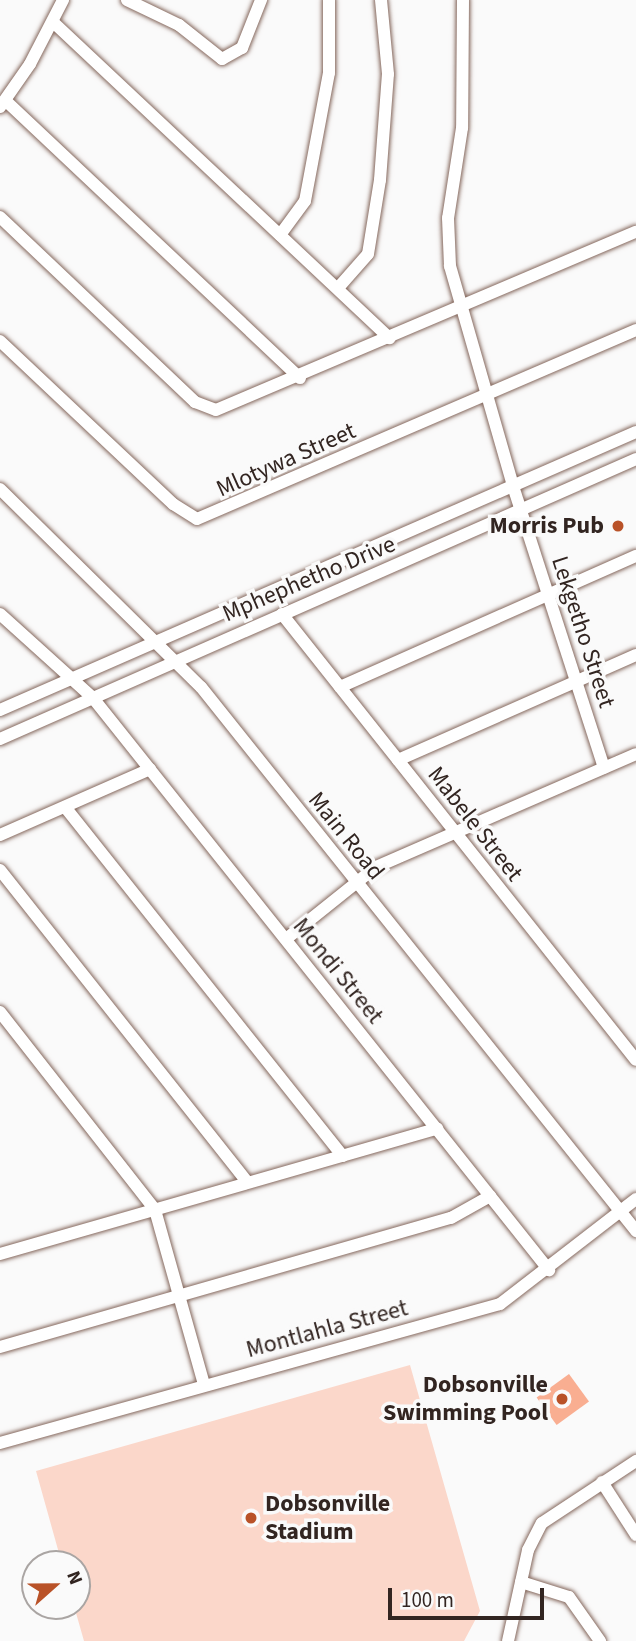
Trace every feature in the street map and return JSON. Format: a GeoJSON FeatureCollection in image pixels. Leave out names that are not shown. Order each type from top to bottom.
{"type":"FeatureCollection","features":[{"type":"Feature","properties":{"kind":"street"},"geometry":{"type":"LineString","coordinates":[[63,0],[3,104],[300,378]]}},
{"type":"Feature","properties":{"kind":"street"},"geometry":{"type":"LineString","coordinates":[[127,0],[174,22],[222,60],[242,48],[261,0]]}},
{"type":"Feature","properties":{"kind":"street"},"geometry":{"type":"LineString","coordinates":[[280,235],[305,201],[329,73],[328,0]]}},
{"type":"Feature","properties":{"kind":"street"},"geometry":{"type":"LineString","coordinates":[[338,288],[368,254],[380,180],[388,74],[381,0]]}},
{"type":"Feature","properties":{"kind":"street","name":"Lekgetho Street"},"geometry":{"type":"LineString","coordinates":[[463,0],[462,128],[447,234],[459,309],[489,394],[513,486],[604,768]]}},
{"type":"Feature","properties":{"kind":"street"},"geometry":{"type":"LineString","coordinates":[[52,22],[390,338]]}},
{"type":"Feature","properties":{"kind":"street"},"geometry":{"type":"LineString","coordinates":[[0,217],[195,402],[223,410],[636,232]]}},
{"type":"Feature","properties":{"kind":"street","name":"Mlotywa Street"},"geometry":{"type":"LineString","coordinates":[[0,341],[192,518],[213,516],[636,330]]}},
{"type":"Feature","properties":{"kind":"street","name":"Mphephetho Drive"},"geometry":{"type":"LineString","coordinates":[[0,710],[636,432]]}},
{"type":"Feature","properties":{"kind":"street","name":"Mphephetho Drive"},"geometry":{"type":"LineString","coordinates":[[0,738],[636,459]]}},
{"type":"Feature","properties":{"kind":"street","name":"Main Road"},"geometry":{"type":"LineString","coordinates":[[0,489],[177,659],[636,1231]]}},
{"type":"Feature","properties":{"kind":"street"},"geometry":{"type":"LineString","coordinates":[[340,687],[636,556]]}},
{"type":"Feature","properties":{"kind":"street","name":"Mondi Street"},"geometry":{"type":"LineString","coordinates":[[0,614],[93,698],[549,1270]]}},
{"type":"Feature","properties":{"kind":"street","name":"Mabele Street"},"geometry":{"type":"LineString","coordinates":[[282,614],[636,1060]]}},
{"type":"Feature","properties":{"kind":"street"},"geometry":{"type":"LineString","coordinates":[[398,760],[636,654]]}},
{"type":"Feature","properties":{"kind":"street"},"geometry":{"type":"LineString","coordinates":[[286,939],[376,867],[636,754]]}},
{"type":"Feature","properties":{"kind":"street"},"geometry":{"type":"LineString","coordinates":[[0,835],[150,769]]}},
{"type":"Feature","properties":{"kind":"street"},"geometry":{"type":"LineString","coordinates":[[65,807],[343,1156]]}},
{"type":"Feature","properties":{"kind":"street"},"geometry":{"type":"LineString","coordinates":[[0,870],[247,1182]]}},
{"type":"Feature","properties":{"kind":"street"},"geometry":{"type":"LineString","coordinates":[[0,1012],[155,1210],[204,1384]]}},
{"type":"Feature","properties":{"kind":"street"},"geometry":{"type":"LineString","coordinates":[[0,1254],[437,1129]]}},
{"type":"Feature","properties":{"kind":"street"},"geometry":{"type":"LineString","coordinates":[[0,1348],[451,1218],[491,1196]]}},
{"type":"Feature","properties":{"kind":"street","name":"Montlahla Street"},"geometry":{"type":"LineString","coordinates":[[0,1443],[488,1307],[511,1298],[636,1199]]}},
{"type":"Feature","properties":{"kind":"street"},"geometry":{"type":"LineString","coordinates":[[508,1641],[522,1582],[542,1522],[636,1461]]}},
{"type":"Feature","properties":{"kind":"street"},"geometry":{"type":"LineString","coordinates":[[602,1482],[636,1535]]}},
{"type":"Feature","properties":{"kind":"street"},"geometry":{"type":"LineString","coordinates":[[522,1582],[569,1597],[600,1641]]}},
{"type":"Feature","properties":{"kind":"shaded area","name":"Dobsonville Stadium"},"geometry":{"type":"Polygon","coordinates":[[[410,1365],[480,1611],[464,1641],[84,1641],[78,1620],[91,1620],[91,1550],[58,1550],[36,1471],[410,1365]]]}},
{"type":"Feature","properties":{"kind":"shaded area","name":"Dobsonville Swimming Pool"},"geometry":{"type":"Polygon","coordinates":[[[569,1374],[589,1402],[557,1425],[537,1398],[569,1374]]]}},
{"type":"Feature","properties":{"kind":"place","name":"Morris Pub"},"geometry":{"type":"Point","coordinates":[618,526]}},
{"type":"Feature","properties":{"kind":"place","name":"Dobsonville Swimming Pool"},"geometry":{"type":"Point","coordinates":[562,1399]}},
{"type":"Feature","properties":{"kind":"place","name":"Dobsonville Stadium"},"geometry":{"type":"Point","coordinates":[251,1518]}}]}
